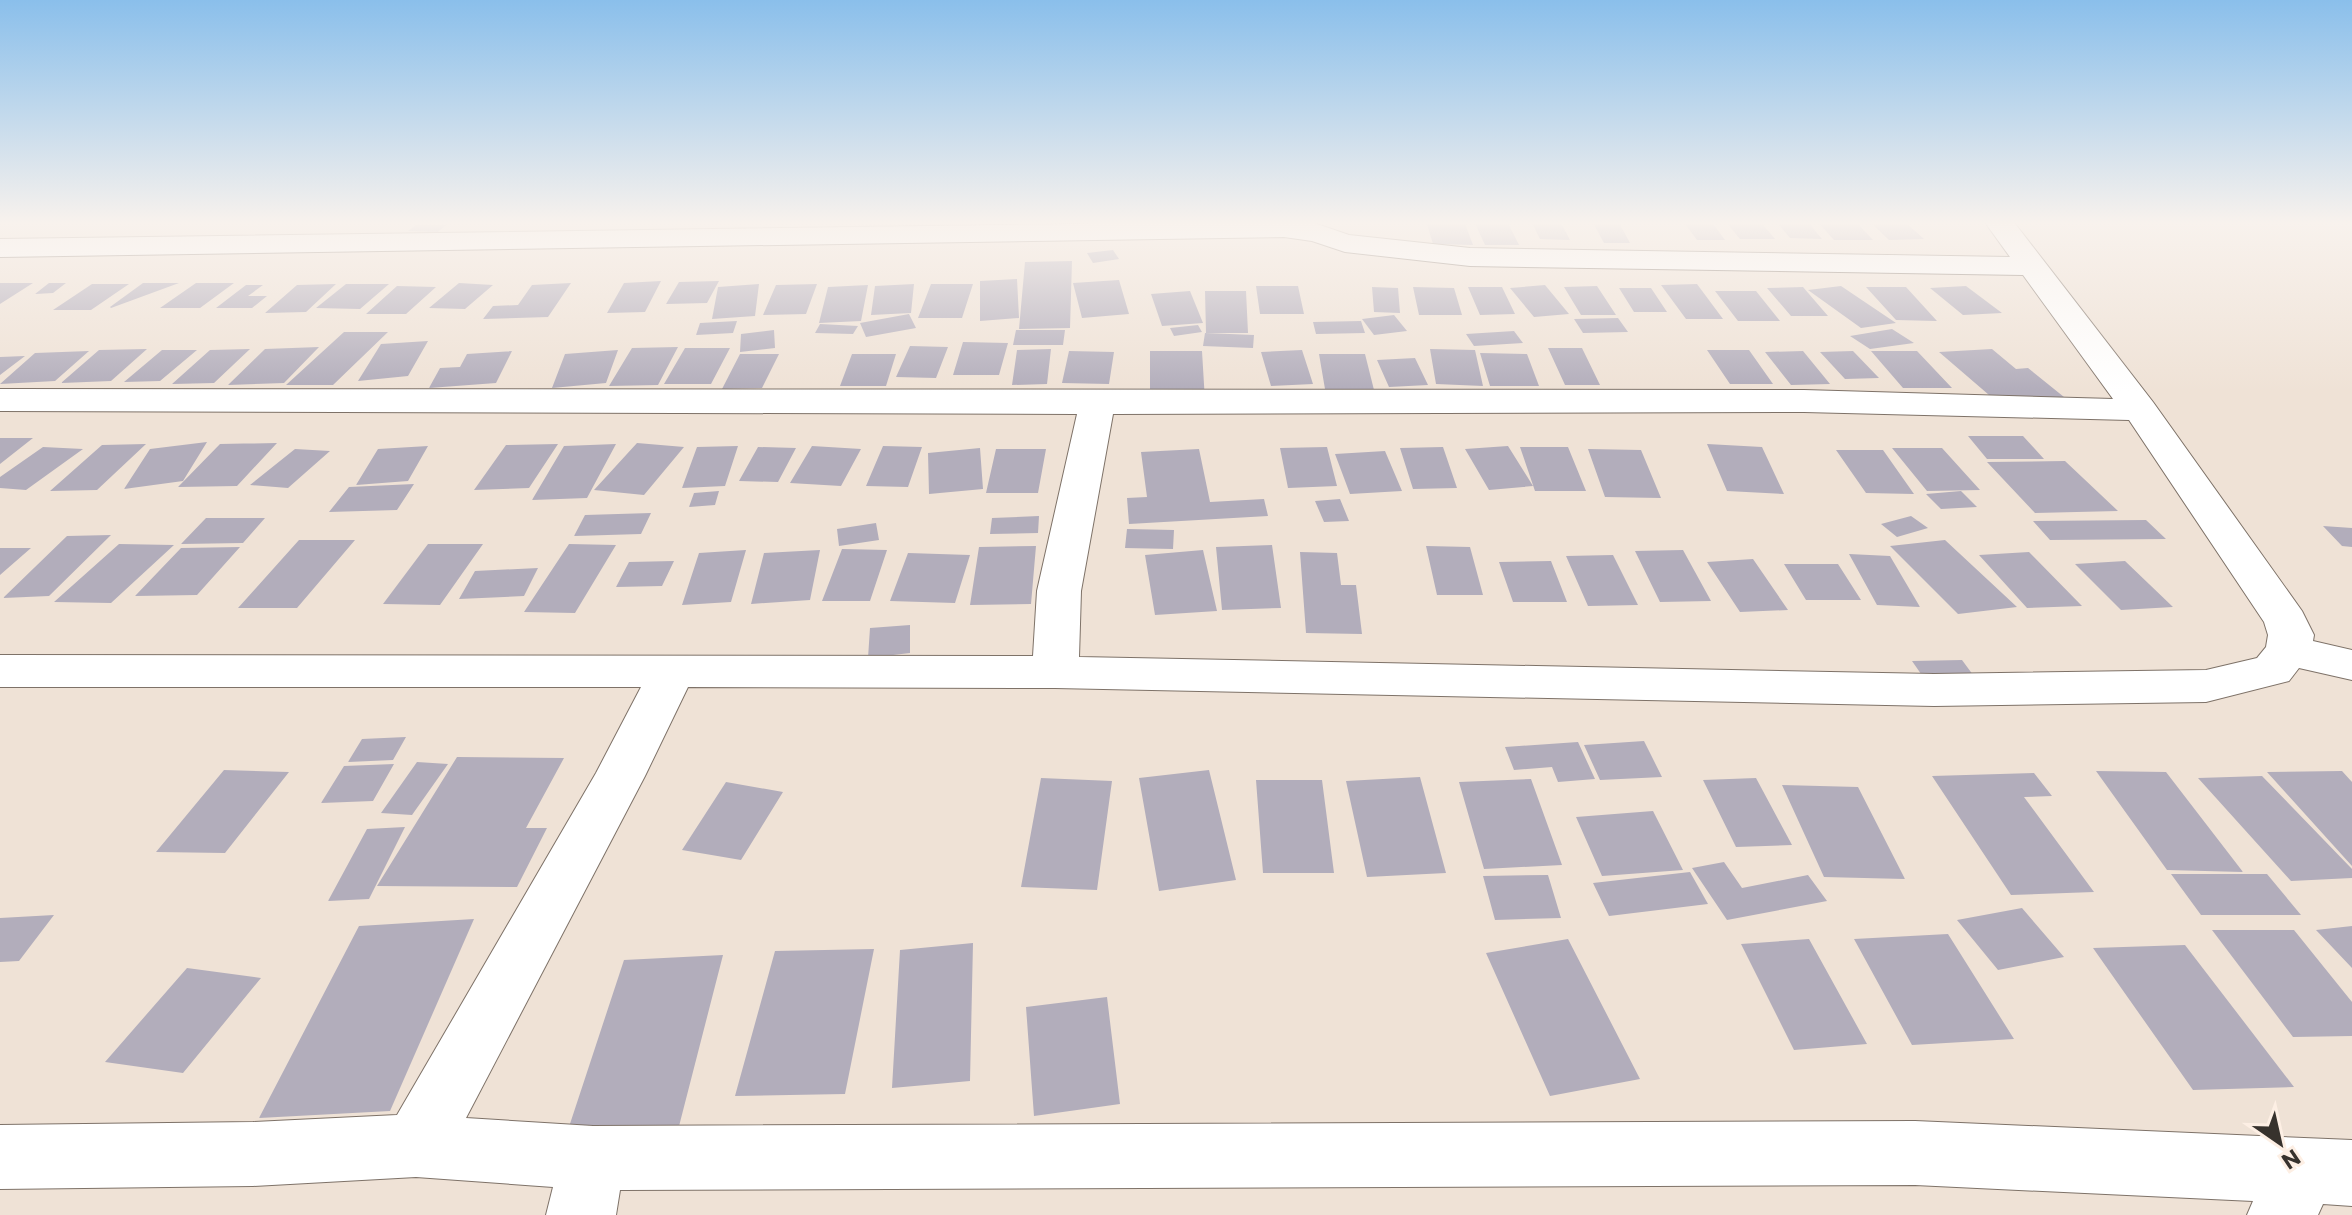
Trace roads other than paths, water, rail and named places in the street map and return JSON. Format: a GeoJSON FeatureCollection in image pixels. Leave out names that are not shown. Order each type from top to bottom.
{"type":"FeatureCollection","features":[{"type":"Feature","properties":{"kind":"street"},"geometry":{"type":"LineString","coordinates":[[0,671],[1055,672],[1934,690],[2206,686],[2273,670],[2288,650],[2291,635],[2286,621],[2140,410],[2040,278]]}},
{"type":"Feature","properties":{"kind":"street"},"geometry":{"type":"LineString","coordinates":[[0,400],[1789,401],[2140,410]]}},
{"type":"Feature","properties":{"kind":"street"},"geometry":{"type":"LineString","coordinates":[[1055,672],[1059,591],[1097,403]]}},
{"type":"Feature","properties":{"kind":"street"},"geometry":{"type":"LineString","coordinates":[[2288,650],[2352,665]]}},
{"type":"Feature","properties":{"kind":"street"},"geometry":{"type":"LineString","coordinates":[[416,1146],[620,776],[672,673]]}},
{"type":"Feature","properties":{"kind":"street"},"geometry":{"type":"LineString","coordinates":[[0,1157],[253,1154],[416,1146],[587,1186],[1915,1153],[2312,1187]]}}]}
